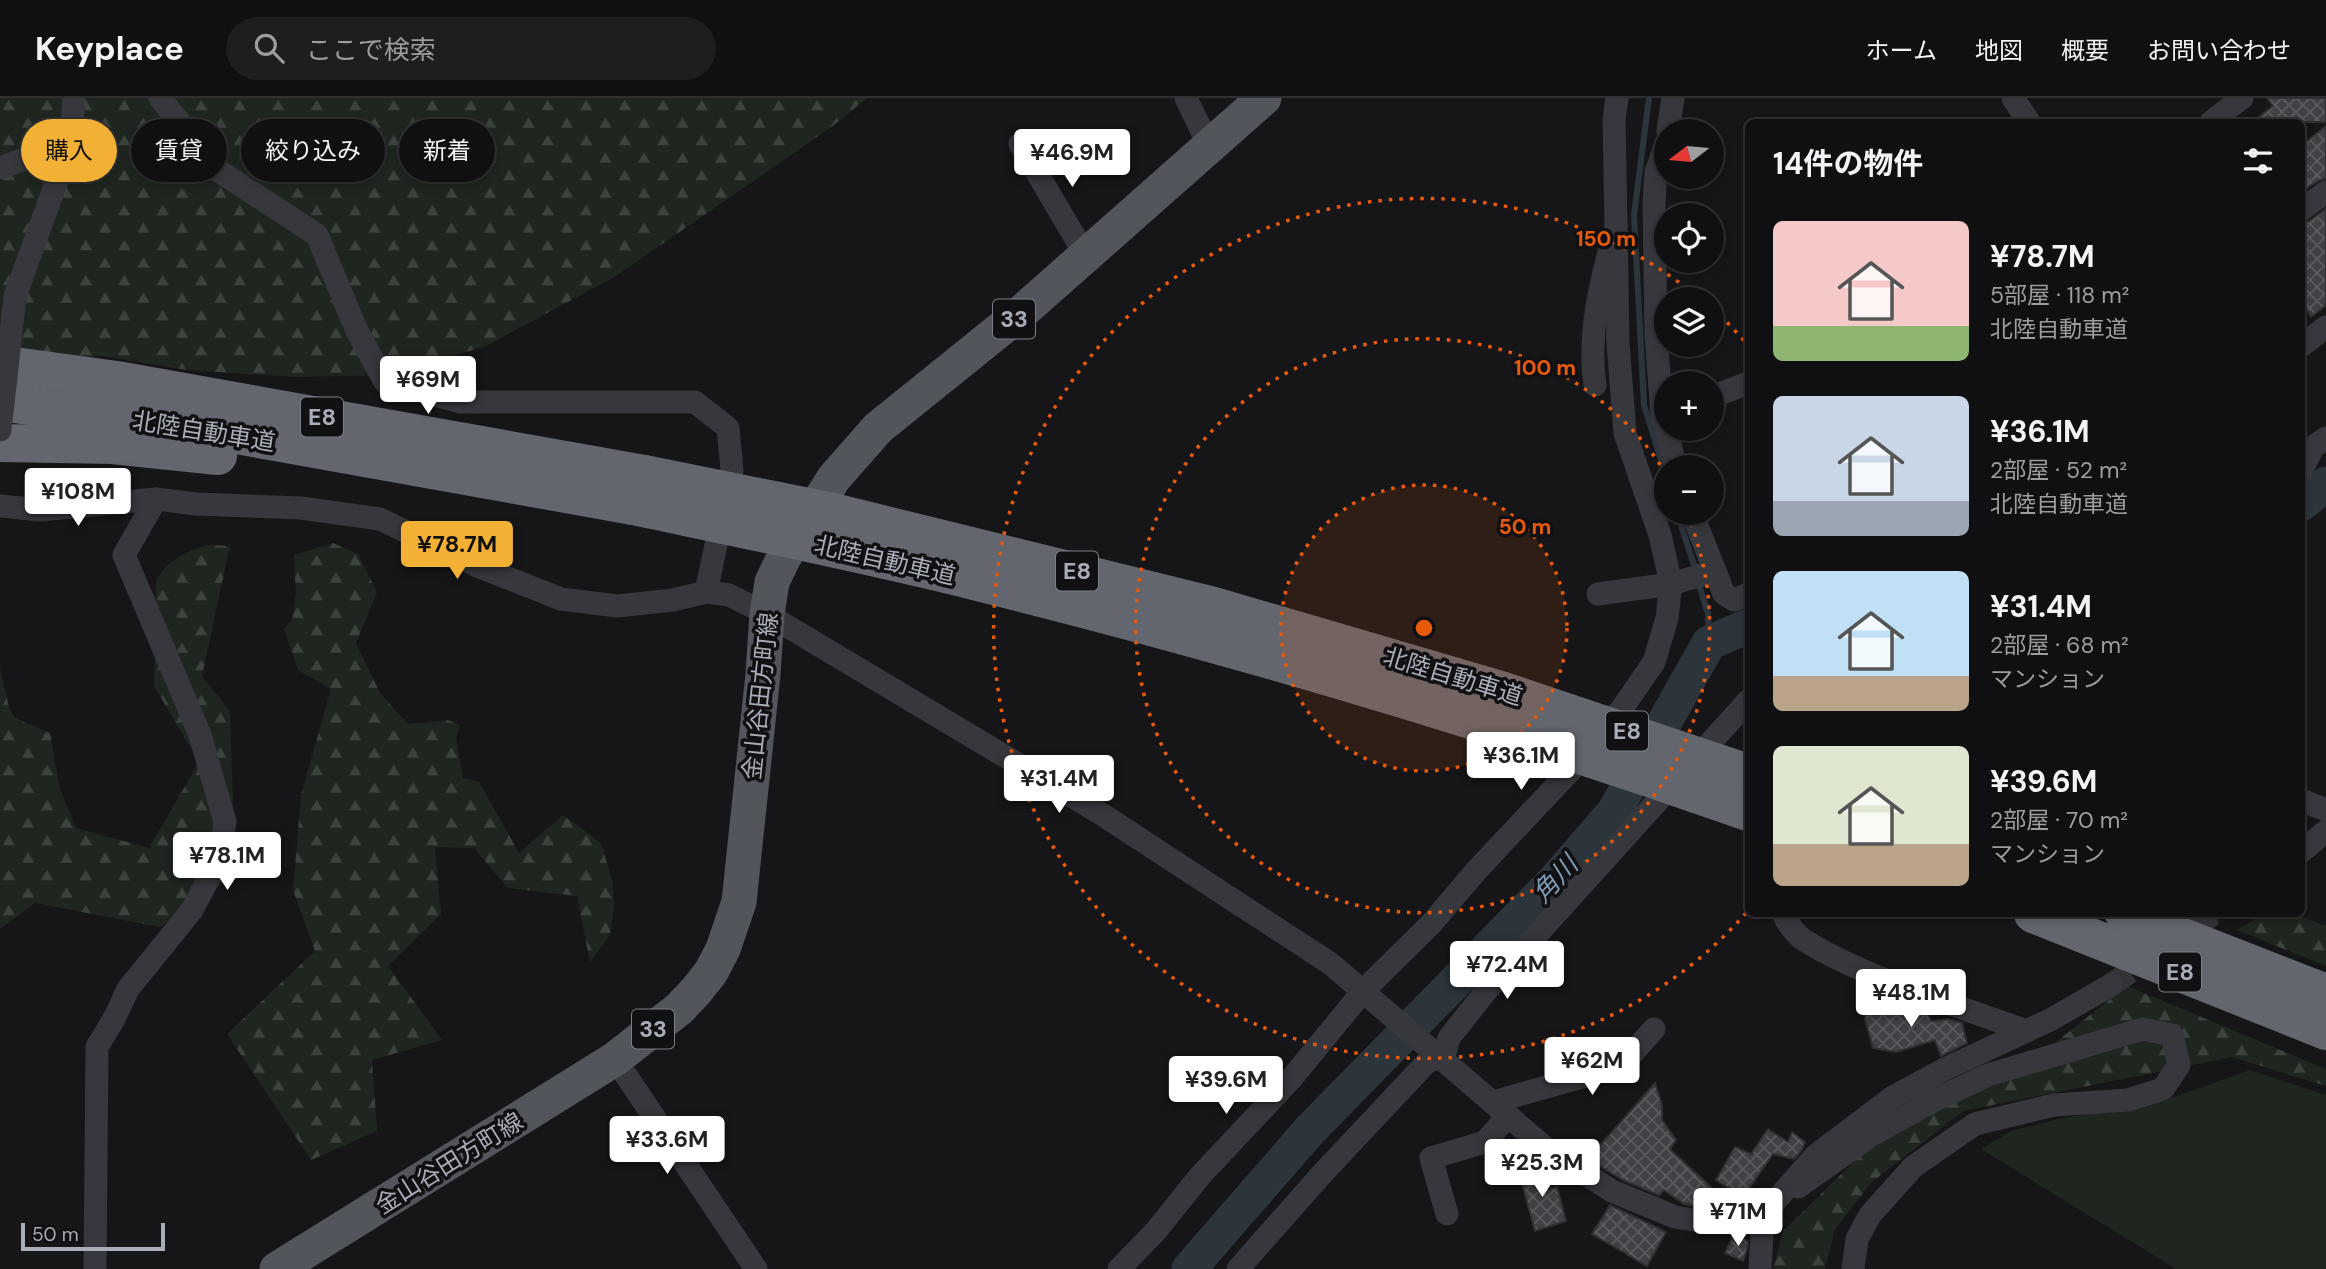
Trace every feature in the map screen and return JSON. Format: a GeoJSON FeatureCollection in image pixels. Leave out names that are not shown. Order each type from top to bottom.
{"type":"FeatureCollection","features":[{"type":"Feature","properties":{"kind":"highway","name":"北陸自動車道"},"geometry":{"type":"LineString","coordinates":[[0,364],[117,380],[639,490],[827,546],[960,577],[1202,640],[1532,738],[1745,811]]}},
{"type":"Feature","properties":{"kind":"highway","name":"北陸自動車道"},"geometry":{"type":"LineString","coordinates":[[0,402],[203,429],[579,496],[639,490],[833,512],[1214,606],[1530,699],[1745,772]]}},
{"type":"Feature","properties":{"kind":"highway"},"geometry":{"type":"LineString","coordinates":[[0,443],[112,445],[579,496]]}},
{"type":"Feature","properties":{"kind":"highway","name":"E8"},"geometry":{"type":"LineString","coordinates":[[2041,917],[2326,1031]]}},
{"type":"Feature","properties":{"kind":"highway","name":"E8"},"geometry":{"type":"LineString","coordinates":[[2132,917],[2326,993]]}},
{"type":"Feature","properties":{"kind":"main road","name":"金山谷田方町線"},"geometry":{"type":"LineString","coordinates":[[277,1269],[615,1059],[678,1009],[696,991],[711,972],[727,937],[738,902],[772,582],[834,478],[878,428],[1023,311],[1264,98]]}},
{"type":"Feature","properties":{"kind":"street"},"geometry":{"type":"LineString","coordinates":[[73,119],[74,98]]}},
{"type":"Feature","properties":{"kind":"street"},"geometry":{"type":"LineString","coordinates":[[160,98],[219,171],[317,235],[356,331],[385,382],[460,402],[695,402],[728,428],[732,470],[706,592]]}},
{"type":"Feature","properties":{"kind":"street"},"geometry":{"type":"LineString","coordinates":[[1186,98],[1209,146]]}},
{"type":"Feature","properties":{"kind":"street"},"geometry":{"type":"LineString","coordinates":[[1119,1269],[1155,1232],[1200,1176],[1291,1079],[1366,992],[1570,771],[1620,710],[1654,662],[1667,618],[1671,584],[1660,535],[1625,433],[1618,344],[1614,120],[1617,98]]}},
{"type":"Feature","properties":{"kind":"street"},"geometry":{"type":"LineString","coordinates":[[1670,119],[1673,98]]}},
{"type":"Feature","properties":{"kind":"street"},"geometry":{"type":"LineString","coordinates":[[2013,98],[2027,119]]}},
{"type":"Feature","properties":{"kind":"street"},"geometry":{"type":"LineString","coordinates":[[2215,119],[2242,98]]}},
{"type":"Feature","properties":{"kind":"street"},"geometry":{"type":"LineString","coordinates":[[1020,144],[1086,256]]}},
{"type":"Feature","properties":{"kind":"street"},"geometry":{"type":"LineString","coordinates":[[0,168],[21,160]]}},
{"type":"Feature","properties":{"kind":"street"},"geometry":{"type":"LineString","coordinates":[[0,430],[16,296],[57,182]]}},
{"type":"Feature","properties":{"kind":"street"},"geometry":{"type":"LineString","coordinates":[[1655,189],[1656,323],[1660,371]]}},
{"type":"Feature","properties":{"kind":"street"},"geometry":{"type":"LineString","coordinates":[[2305,207],[2326,192]]}},
{"type":"Feature","properties":{"kind":"street"},"geometry":{"type":"LineString","coordinates":[[1595,386],[1592,366],[1596,315],[1605,263],[1616,226]]}},
{"type":"Feature","properties":{"kind":"street"},"geometry":{"type":"LineString","coordinates":[[2305,343],[2326,327]]}},
{"type":"Feature","properties":{"kind":"street"},"geometry":{"type":"LineString","coordinates":[[1724,392],[1745,384]]}},
{"type":"Feature","properties":{"kind":"street"},"geometry":{"type":"LineString","coordinates":[[2305,461],[2314,440]]}},
{"type":"Feature","properties":{"kind":"street"},"geometry":{"type":"LineString","coordinates":[[95,1269],[97,1047],[128,989],[192,910],[220,858],[225,822],[200,735],[124,555],[156,499]]}},
{"type":"Feature","properties":{"kind":"street"},"geometry":{"type":"LineString","coordinates":[[0,506],[40,510],[156,499],[196,504],[301,508],[380,519],[477,566],[561,599],[617,606],[673,600],[706,592],[729,596],[767,614],[1103,815],[1331,964],[1549,1152],[1612,1191],[1675,1217],[1712,1223],[1771,1207],[1870,1136],[1935,1100],[1988,1075],[2143,1028],[2172,1035],[2179,1065],[2163,1089],[2128,1100],[2054,1105],[1975,1124],[1913,1167],[1870,1215],[1857,1239],[1853,1269]]}},
{"type":"Feature","properties":{"kind":"street"},"geometry":{"type":"LineString","coordinates":[[1697,525],[1724,593],[1734,600],[1745,595]]}},
{"type":"Feature","properties":{"kind":"street"},"geometry":{"type":"LineString","coordinates":[[1598,594],[1671,584],[1714,571]]}},
{"type":"Feature","properties":{"kind":"street"},"geometry":{"type":"LineString","coordinates":[[1441,1057],[1449,1038],[1486,991],[1745,704]]}},
{"type":"Feature","properties":{"kind":"street"},"geometry":{"type":"LineString","coordinates":[[2305,802],[2326,810]]}},
{"type":"Feature","properties":{"kind":"street"},"geometry":{"type":"LineString","coordinates":[[2305,849],[2326,831]]}},
{"type":"Feature","properties":{"kind":"street"},"geometry":{"type":"LineString","coordinates":[[1785,917],[1804,941],[1870,973],[2026,1031]]}},
{"type":"Feature","properties":{"kind":"street"},"geometry":{"type":"LineString","coordinates":[[1760,1269],[1771,1207],[1815,1156],[1893,1097],[1945,1069],[2050,1020],[2111,985]]}},
{"type":"Feature","properties":{"kind":"street"},"geometry":{"type":"LineString","coordinates":[[1447,1214],[1431,1158],[1485,1142],[1500,1109],[1607,1070],[1628,1058],[1654,1029]]}},
{"type":"Feature","properties":{"kind":"street"},"geometry":{"type":"LineString","coordinates":[[1238,1269],[1321,1174],[1429,1060],[1441,1057]]}},
{"type":"Feature","properties":{"kind":"street"},"geometry":{"type":"LineString","coordinates":[[615,1059],[756,1269]]}},
{"type":"Feature","properties":{"kind":"green space"},"geometry":{"type":"Polygon","coordinates":[[[0,98],[867,98],[833,126],[616,276],[486,346],[390,375],[296,377],[187,370],[102,356],[10,362],[0,366],[0,98]]]}},
{"type":"Feature","properties":{"kind":"green space"},"geometry":{"type":"Polygon","coordinates":[[[333,543],[358,554],[377,592],[356,643],[380,693],[408,724],[448,720],[460,725],[456,738],[463,778],[479,782],[519,853],[563,815],[601,843],[613,883],[614,908],[610,935],[590,962],[577,896],[508,888],[474,848],[435,847],[441,914],[388,966],[442,1040],[372,1060],[377,1131],[311,1160],[227,1034],[315,951],[293,890],[301,795],[331,689],[298,670],[284,629],[292,620],[296,595],[294,555],[333,543]]]}},
{"type":"Feature","properties":{"kind":"green space"},"geometry":{"type":"Polygon","coordinates":[[[207,545],[230,546],[202,676],[230,711],[234,830],[246,867],[160,927],[35,903],[0,929],[0,668],[9,707],[15,718],[50,733],[60,789],[76,828],[149,848],[199,762],[154,686],[156,581],[178,558],[207,545]]]}},
{"type":"Feature","properties":{"kind":"green space"},"geometry":{"type":"Polygon","coordinates":[[[2259,917],[2302,917],[2326,926],[2326,966],[2237,930],[2259,917]]]}},
{"type":"Feature","properties":{"kind":"green space"},"geometry":{"type":"Polygon","coordinates":[[[2127,986],[2326,1069],[2326,1086],[2232,1057],[1963,1111],[1872,1182],[1835,1229],[1825,1269],[1773,1269],[1783,1231],[1863,1153],[2052,1045],[2127,986]]]}},
{"type":"Feature","properties":{"kind":"green space"},"geometry":{"type":"Polygon","coordinates":[[[2250,1070],[2326,1095],[2326,1269],[2176,1269],[1981,1149],[2011,1131],[2063,1118],[2166,1100],[2250,1070]]]}},
{"type":"Feature","properties":{"kind":"building"},"geometry":{"type":"Polygon","coordinates":[[[2267,98],[2326,98],[2326,122],[2256,119],[2273,106],[2267,98]]]}},
{"type":"Feature","properties":{"kind":"building"},"geometry":{"type":"Polygon","coordinates":[[[2326,126],[2326,178],[2305,189],[2305,143],[2326,126]]]}},
{"type":"Feature","properties":{"kind":"building"},"geometry":{"type":"Polygon","coordinates":[[[2326,209],[2326,305],[2311,317],[2305,306],[2305,222],[2326,209]]]}},
{"type":"Feature","properties":{"kind":"building"},"geometry":{"type":"Polygon","coordinates":[[[1891,1003],[1893,1010],[1912,1005],[1927,1011],[1931,1021],[1949,1019],[1962,1023],[1967,1043],[1941,1056],[1935,1040],[1896,1052],[1873,1048],[1862,1008],[1891,1003]]]}},
{"type":"Feature","properties":{"kind":"building"},"geometry":{"type":"Polygon","coordinates":[[[1655,1083],[1662,1105],[1662,1120],[1676,1140],[1670,1149],[1714,1190],[1698,1207],[1684,1204],[1664,1190],[1659,1195],[1623,1180],[1588,1159],[1655,1083]]]}},
{"type":"Feature","properties":{"kind":"building"},"geometry":{"type":"Polygon","coordinates":[[[1768,1129],[1788,1142],[1792,1132],[1805,1142],[1802,1150],[1794,1159],[1773,1154],[1743,1197],[1716,1180],[1735,1147],[1751,1154],[1768,1129]]]}},
{"type":"Feature","properties":{"kind":"building"},"geometry":{"type":"Polygon","coordinates":[[[1543,1166],[1549,1189],[1557,1187],[1566,1221],[1535,1231],[1519,1173],[1543,1166]]]}},
{"type":"Feature","properties":{"kind":"building"},"geometry":{"type":"Polygon","coordinates":[[[1610,1205],[1666,1232],[1647,1266],[1592,1234],[1610,1205]]]}},
{"type":"Feature","properties":{"kind":"building"},"geometry":{"type":"Polygon","coordinates":[[[1734,1234],[1748,1241],[1743,1261],[1725,1253],[1734,1234]]]}},
{"type":"Feature","properties":{"kind":"waterway"},"geometry":{"type":"LineString","coordinates":[[1649,98],[1634,215],[1644,405],[1659,455]]}},
{"type":"Feature","properties":{"kind":"waterway","name":"角川"},"geometry":{"type":"LineString","coordinates":[[2305,501],[2326,484]]}},
{"type":"Feature","properties":{"kind":"waterway"},"geometry":{"type":"LineString","coordinates":[[1681,525],[1696,571]]}},
{"type":"Feature","properties":{"kind":"waterway"},"geometry":{"type":"LineString","coordinates":[[1698,581],[1708,614],[1709,643]]}},
{"type":"Feature","properties":{"kind":"waterway","name":"角川"},"geometry":{"type":"LineString","coordinates":[[1189,1269],[1310,1130],[1557,878],[1614,812],[1709,643],[1745,627]]}},
{"type":"Feature","properties":{"kind":"tunnel"},"geometry":{"type":"LineString","coordinates":[[2111,985],[2209,917]]}}]}
